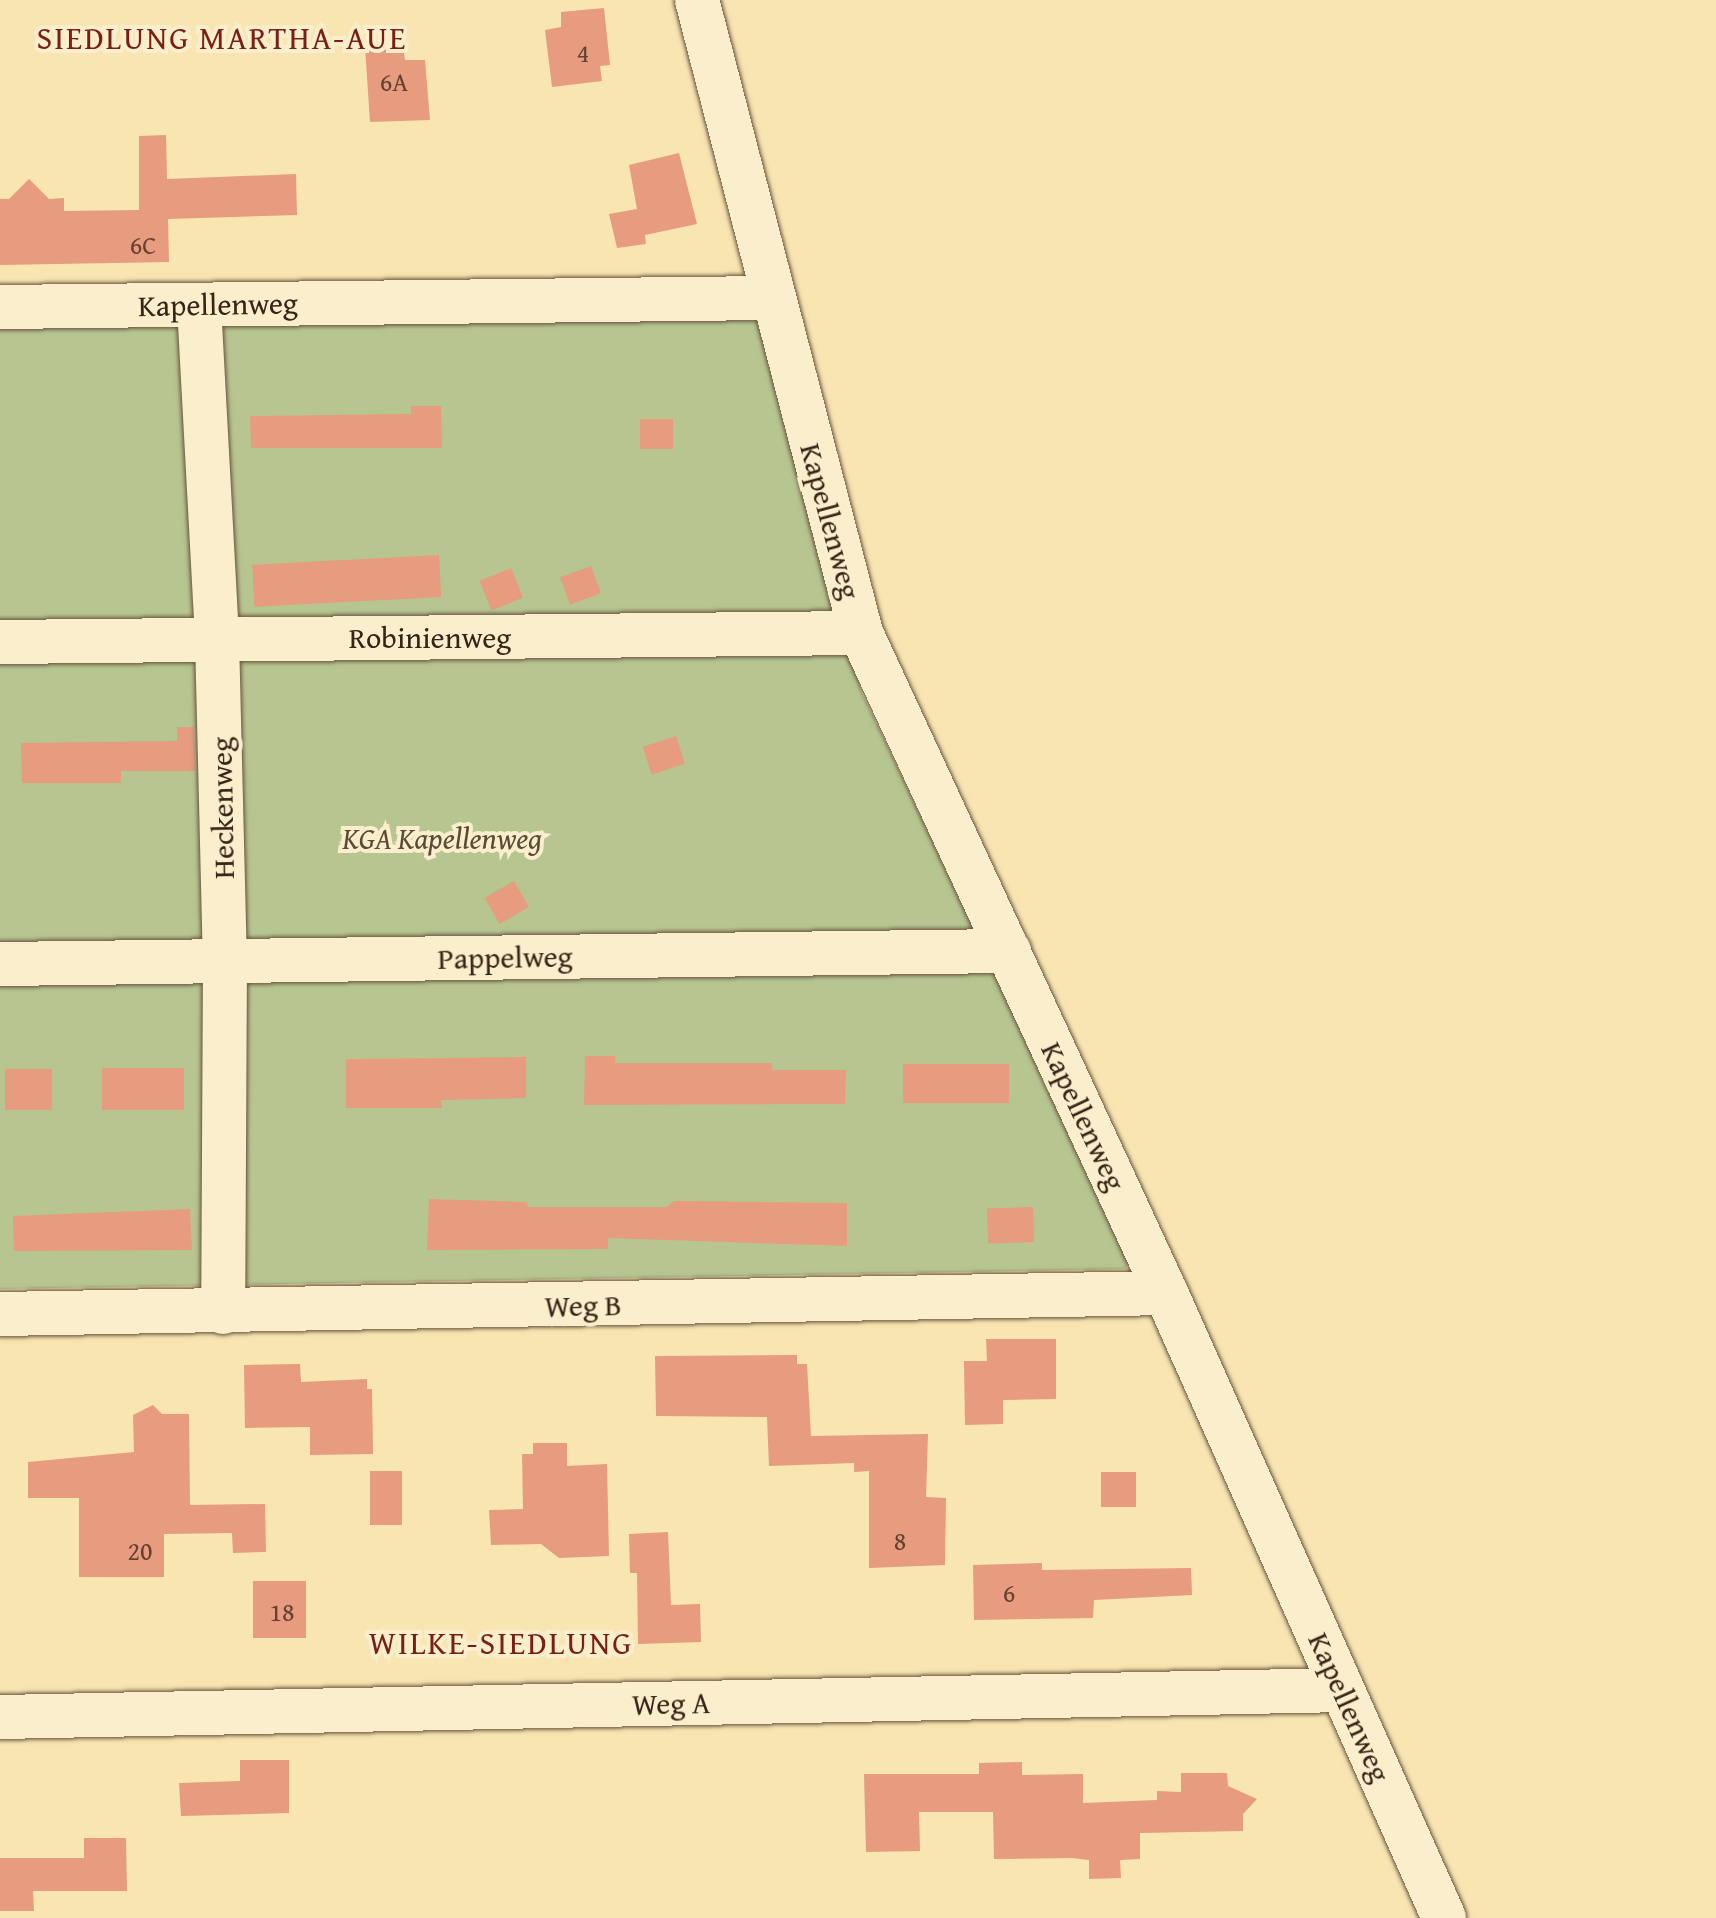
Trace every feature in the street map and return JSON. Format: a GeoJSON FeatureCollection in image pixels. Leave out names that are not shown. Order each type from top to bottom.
{"type":"FeatureCollection","features":[{"type":"Feature","properties":{"kind":"street","name":"Kapellenweg"},"geometry":{"type":"LineString","coordinates":[[697,0],[861,633],[1166,1293],[1444,1918]]}},
{"type":"Feature","properties":{"kind":"street","name":"Kapellenweg"},"geometry":{"type":"LineString","coordinates":[[0,307],[772,298]]}},
{"type":"Feature","properties":{"kind":"street","name":"Heckenweg"},"geometry":{"type":"LineString","coordinates":[[199,305],[217,638],[225,961],[223,1312]]}},
{"type":"Feature","properties":{"kind":"street","name":"Robinienweg"},"geometry":{"type":"LineString","coordinates":[[0,642],[861,633]]}},
{"type":"Feature","properties":{"kind":"street","name":"Pappelweg"},"geometry":{"type":"LineString","coordinates":[[0,964],[1009,951]]}},
{"type":"Feature","properties":{"kind":"street","name":"Weg B"},"geometry":{"type":"LineString","coordinates":[[0,1314],[1166,1293]]}},
{"type":"Feature","properties":{"kind":"street","name":"Weg A"},"geometry":{"type":"LineString","coordinates":[[0,1717],[1342,1690]]}},
{"type":"Feature","properties":{"kind":"green space","name":"KGA Kapellenweg"},"geometry":{"type":"Polygon","coordinates":[[[767,315],[861,691],[1130,1256],[1126,1269],[0,1289],[0,329],[767,315]]]}},
{"type":"Feature","properties":{"kind":"building"},"geometry":{"type":"Polygon","coordinates":[[[604,8],[610,65],[600,66],[602,81],[552,87],[545,30],[561,27],[561,12],[604,8]]]}},
{"type":"Feature","properties":{"kind":"building"},"geometry":{"type":"Polygon","coordinates":[[[403,45],[405,60],[425,60],[430,120],[370,122],[365,47],[403,45]]]}},
{"type":"Feature","properties":{"kind":"building"},"geometry":{"type":"Polygon","coordinates":[[[166,135],[167,179],[296,174],[297,215],[168,219],[169,262],[0,265],[0,199],[9,199],[29,179],[49,199],[64,198],[64,211],[139,210],[139,136],[166,135]]]}},
{"type":"Feature","properties":{"kind":"building"},"geometry":{"type":"Polygon","coordinates":[[[679,153],[697,224],[645,235],[646,244],[617,248],[609,214],[637,209],[629,165],[679,153]]]}},
{"type":"Feature","properties":{"kind":"building"},"geometry":{"type":"Polygon","coordinates":[[[411,406],[441,406],[442,448],[251,448],[250,416],[411,414],[411,406]]]}},
{"type":"Feature","properties":{"kind":"building"},"geometry":{"type":"Polygon","coordinates":[[[640,419],[673,419],[673,449],[640,449],[640,419]]]}},
{"type":"Feature","properties":{"kind":"building"},"geometry":{"type":"Polygon","coordinates":[[[439,555],[441,597],[254,607],[252,565],[439,555]]]}},
{"type":"Feature","properties":{"kind":"building"},"geometry":{"type":"Polygon","coordinates":[[[591,566],[601,593],[570,605],[560,577],[591,566]]]}},
{"type":"Feature","properties":{"kind":"building"},"geometry":{"type":"Polygon","coordinates":[[[511,568],[523,598],[491,610],[479,581],[511,568]]]}},
{"type":"Feature","properties":{"kind":"building"},"geometry":{"type":"Polygon","coordinates":[[[177,727],[194,727],[195,771],[121,771],[121,783],[22,783],[21,743],[177,741],[177,727]]]}},
{"type":"Feature","properties":{"kind":"building"},"geometry":{"type":"Polygon","coordinates":[[[676,736],[685,764],[652,774],[643,747],[676,736]]]}},
{"type":"Feature","properties":{"kind":"building"},"geometry":{"type":"Polygon","coordinates":[[[514,881],[529,907],[500,924],[485,898],[514,881]]]}},
{"type":"Feature","properties":{"kind":"building"},"geometry":{"type":"Polygon","coordinates":[[[585,1056],[615,1056],[615,1063],[772,1063],[772,1070],[846,1070],[845,1104],[584,1105],[585,1056]]]}},
{"type":"Feature","properties":{"kind":"building"},"geometry":{"type":"Polygon","coordinates":[[[526,1057],[526,1098],[441,1100],[442,1108],[346,1108],[346,1059],[526,1057]]]}},
{"type":"Feature","properties":{"kind":"building"},"geometry":{"type":"Polygon","coordinates":[[[903,1064],[1009,1064],[1009,1103],[903,1103],[903,1064]]]}},
{"type":"Feature","properties":{"kind":"building"},"geometry":{"type":"Polygon","coordinates":[[[102,1068],[184,1068],[184,1110],[102,1110],[102,1068]]]}},
{"type":"Feature","properties":{"kind":"building"},"geometry":{"type":"Polygon","coordinates":[[[5,1069],[52,1069],[52,1110],[5,1110],[5,1069]]]}},
{"type":"Feature","properties":{"kind":"building"},"geometry":{"type":"Polygon","coordinates":[[[429,1199],[527,1202],[528,1207],[667,1207],[674,1201],[847,1203],[847,1246],[608,1238],[608,1249],[427,1250],[429,1199]]]}},
{"type":"Feature","properties":{"kind":"building"},"geometry":{"type":"Polygon","coordinates":[[[1033,1207],[1034,1242],[988,1244],[987,1209],[1033,1207]]]}},
{"type":"Feature","properties":{"kind":"building"},"geometry":{"type":"Polygon","coordinates":[[[190,1209],[192,1250],[14,1251],[13,1216],[190,1209]]]}},
{"type":"Feature","properties":{"kind":"building"},"geometry":{"type":"Polygon","coordinates":[[[986,1339],[1056,1339],[1056,1399],[1003,1400],[1003,1424],[965,1425],[964,1361],[987,1361],[986,1339]]]}},
{"type":"Feature","properties":{"kind":"building"},"geometry":{"type":"Polygon","coordinates":[[[797,1355],[797,1364],[807,1364],[811,1436],[928,1434],[926,1497],[946,1498],[945,1565],[869,1568],[869,1471],[854,1472],[854,1463],[769,1466],[767,1417],[656,1416],[655,1356],[797,1355]]]}},
{"type":"Feature","properties":{"kind":"building"},"geometry":{"type":"Polygon","coordinates":[[[300,1364],[301,1382],[367,1379],[367,1389],[372,1389],[373,1454],[310,1455],[310,1427],[245,1428],[244,1365],[300,1364]]]}},
{"type":"Feature","properties":{"kind":"building"},"geometry":{"type":"Polygon","coordinates":[[[153,1405],[162,1414],[189,1414],[190,1505],[265,1504],[266,1552],[233,1553],[232,1533],[164,1534],[164,1577],[79,1577],[79,1498],[28,1498],[28,1462],[134,1452],[133,1415],[153,1405]]]}},
{"type":"Feature","properties":{"kind":"building"},"geometry":{"type":"Polygon","coordinates":[[[533,1443],[567,1443],[567,1466],[607,1464],[609,1556],[559,1558],[541,1544],[491,1545],[489,1510],[523,1509],[522,1454],[533,1454],[533,1443]]]}},
{"type":"Feature","properties":{"kind":"building"},"geometry":{"type":"Polygon","coordinates":[[[370,1471],[402,1471],[402,1525],[370,1525],[370,1471]]]}},
{"type":"Feature","properties":{"kind":"building"},"geometry":{"type":"Polygon","coordinates":[[[1101,1472],[1136,1472],[1136,1507],[1101,1507],[1101,1472]]]}},
{"type":"Feature","properties":{"kind":"building"},"geometry":{"type":"Polygon","coordinates":[[[668,1532],[671,1605],[700,1604],[701,1642],[638,1644],[637,1573],[630,1573],[629,1534],[668,1532]]]}},
{"type":"Feature","properties":{"kind":"building"},"geometry":{"type":"Polygon","coordinates":[[[1042,1563],[1042,1570],[1191,1568],[1192,1595],[1094,1600],[1093,1618],[974,1620],[973,1565],[1042,1563]]]}},
{"type":"Feature","properties":{"kind":"building"},"geometry":{"type":"Polygon","coordinates":[[[253,1581],[306,1581],[306,1638],[253,1638],[253,1581]]]}},
{"type":"Feature","properties":{"kind":"building"},"geometry":{"type":"Polygon","coordinates":[[[240,1760],[289,1760],[289,1813],[181,1816],[179,1783],[240,1781],[240,1760]]]}},
{"type":"Feature","properties":{"kind":"building"},"geometry":{"type":"Polygon","coordinates":[[[1022,1762],[1022,1775],[1083,1774],[1083,1803],[1157,1800],[1157,1791],[1181,1792],[1181,1773],[1227,1773],[1228,1786],[1257,1799],[1243,1814],[1243,1831],[1140,1833],[1140,1859],[1120,1860],[1121,1878],[1089,1879],[1089,1860],[994,1859],[993,1812],[919,1812],[920,1851],[866,1852],[864,1774],[979,1774],[979,1763],[1022,1762]]]}},
{"type":"Feature","properties":{"kind":"building"},"geometry":{"type":"Polygon","coordinates":[[[84,1838],[126,1838],[127,1891],[33,1891],[34,1911],[0,1911],[0,1858],[84,1858],[84,1838]]]}},
{"type":"Feature","properties":{"kind":"district","name":"SIEDLUNG MARTHA-AUE"},"geometry":{"type":"Point","coordinates":[222,38]}},
{"type":"Feature","properties":{"kind":"district","name":"WILKE-SIEDLUNG"},"geometry":{"type":"Point","coordinates":[501,1643]}}]}
